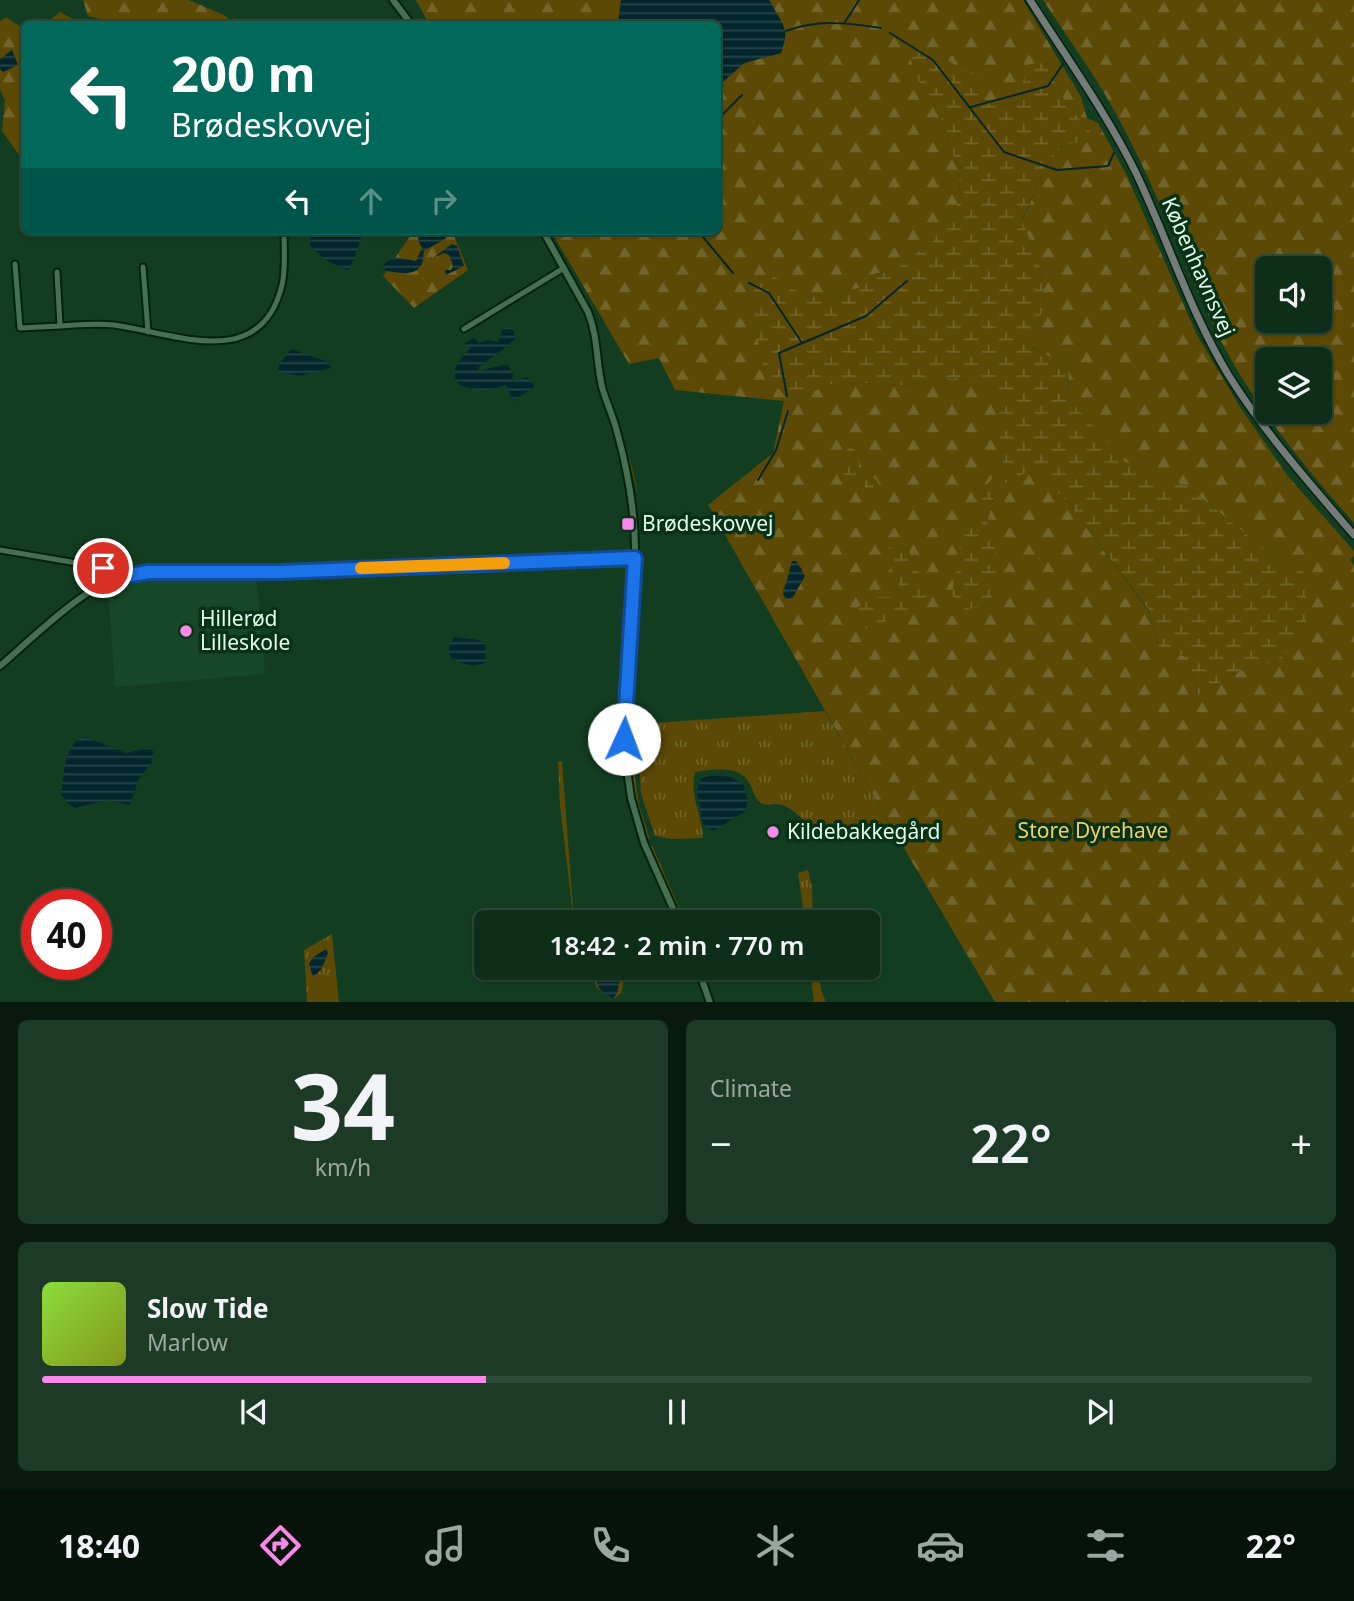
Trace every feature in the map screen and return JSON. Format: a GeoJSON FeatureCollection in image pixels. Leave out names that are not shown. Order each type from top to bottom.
{"type":"FeatureCollection","features":[{"type":"Feature","properties":{"kind":"main road","name":"Københavnsvej"},"geometry":{"type":"LineString","coordinates":[[1030,0],[1117,136],[1160,226],[1204,329],[1229,376],[1296,467],[1354,535]]}},
{"type":"Feature","properties":{"kind":"street"},"geometry":{"type":"LineString","coordinates":[[393,0],[409,21]]}},
{"type":"Feature","properties":{"kind":"street"},"geometry":{"type":"LineString","coordinates":[[15,264],[20,328],[104,325],[204,342],[223,342],[240,337],[258,326],[269,314],[283,281],[284,235]]}},
{"type":"Feature","properties":{"kind":"street"},"geometry":{"type":"LineString","coordinates":[[544,235],[594,326],[602,387],[616,427],[630,489],[636,532],[625,713],[626,762],[631,798],[644,843],[674,910]]}},
{"type":"Feature","properties":{"kind":"street"},"geometry":{"type":"LineString","coordinates":[[143,267],[148,332]]}},
{"type":"Feature","properties":{"kind":"street"},"geometry":{"type":"LineString","coordinates":[[464,329],[564,268]]}},
{"type":"Feature","properties":{"kind":"street"},"geometry":{"type":"LineString","coordinates":[[57,272],[60,326]]}},
{"type":"Feature","properties":{"kind":"street"},"geometry":{"type":"LineString","coordinates":[[0,550],[124,571],[131,575]]}},
{"type":"Feature","properties":{"kind":"street"},"geometry":{"type":"LineString","coordinates":[[0,666],[93,590],[115,579],[148,572],[279,572],[635,558]]}},
{"type":"Feature","properties":{"kind":"street"},"geometry":{"type":"LineString","coordinates":[[89,565],[93,590]]}},
{"type":"Feature","properties":{"kind":"street"},"geometry":{"type":"LineString","coordinates":[[702,980],[710,1002]]}},
{"type":"Feature","properties":{"kind":"shaded area","name":"Hillerød Lilleskole"},"geometry":{"type":"Polygon","coordinates":[[[256,575],[265,674],[115,687],[108,588],[136,578],[256,575]]]}},
{"type":"Feature","properties":{"kind":"green space"},"geometry":{"type":"Polygon","coordinates":[[[83,0],[189,0],[226,16],[230,21],[107,21],[88,16],[83,0]]]}},
{"type":"Feature","properties":{"kind":"green space"},"geometry":{"type":"Polygon","coordinates":[[[416,0],[621,0],[618,21],[427,21],[416,0]]]}},
{"type":"Feature","properties":{"kind":"green space","name":"Store Dyrehave"},"geometry":{"type":"Polygon","coordinates":[[[769,0],[1023,0],[1081,97],[1087,118],[1098,123],[1127,176],[1197,335],[1240,407],[1287,475],[1354,551],[1350,560],[1354,565],[1354,1002],[995,1002],[708,505],[773,453],[784,401],[675,390],[659,358],[629,364],[553,235],[721,235],[721,83],[744,63],[781,53],[786,32],[769,0]],[[1045,63],[1023,82],[1022,100],[1000,107],[979,99],[979,78],[962,70],[917,79],[941,118],[959,171],[960,200],[933,241],[893,271],[874,274],[864,287],[806,297],[773,277],[746,283],[766,377],[791,399],[840,381],[898,386],[957,378],[995,388],[1003,467],[986,486],[977,515],[962,529],[995,548],[987,522],[996,488],[1031,469],[1065,499],[1148,610],[1159,647],[1188,658],[1198,695],[1247,667],[1279,663],[1303,570],[1278,560],[1187,486],[1125,463],[1069,399],[1068,366],[1032,348],[1044,302],[1040,267],[1022,221],[1048,163],[1063,145],[1096,139],[1066,104],[1045,63]],[[894,540],[932,598],[905,545],[894,540]],[[796,561],[783,589],[785,599],[793,597],[802,569],[796,561]],[[871,597],[883,623],[908,609],[896,597],[871,597]]]}},
{"type":"Feature","properties":{"kind":"green space"},"geometry":{"type":"Polygon","coordinates":[[[1043,0],[1354,0],[1354,523],[1296,455],[1274,424],[1332,424],[1332,347],[1255,347],[1255,397],[1215,329],[1145,172],[1093,75],[1043,0]]]}},
{"type":"Feature","properties":{"kind":"green space"},"geometry":{"type":"Polygon","coordinates":[[[60,12],[76,21],[50,21],[60,12]]]}},
{"type":"Feature","properties":{"kind":"green space"},"geometry":{"type":"Polygon","coordinates":[[[6,17],[21,27],[21,158],[2,131],[5,100],[0,90],[0,21],[6,17]]]}},
{"type":"Feature","properties":{"kind":"green space"},"geometry":{"type":"Polygon","coordinates":[[[907,48],[929,50],[979,78],[979,99],[1000,107],[1022,100],[1023,82],[1030,64],[1045,63],[1066,104],[1097,139],[1063,145],[1048,163],[1022,220],[1040,267],[1044,303],[1032,348],[1068,366],[1069,399],[1125,462],[1187,486],[1278,560],[1303,569],[1308,618],[1279,663],[1247,667],[1198,695],[1188,658],[1159,647],[1148,609],[1065,499],[1031,470],[996,488],[987,522],[995,548],[998,589],[988,602],[963,611],[952,595],[962,529],[977,515],[986,486],[1003,466],[994,388],[957,378],[898,386],[841,381],[791,399],[766,378],[746,283],[773,276],[806,297],[863,287],[874,274],[893,271],[933,241],[960,200],[959,171],[941,118],[917,79],[907,48]]]}},
{"type":"Feature","properties":{"kind":"green space"},"geometry":{"type":"Polygon","coordinates":[[[454,235],[468,270],[414,308],[383,276],[410,236],[454,235]]]}},
{"type":"Feature","properties":{"kind":"green space"},"geometry":{"type":"Polygon","coordinates":[[[603,373],[634,475],[639,497],[603,373]]]}},
{"type":"Feature","properties":{"kind":"green space"},"geometry":{"type":"Polygon","coordinates":[[[853,445],[859,464],[857,475],[848,478],[839,471],[841,460],[853,445]]]}},
{"type":"Feature","properties":{"kind":"green space"},"geometry":{"type":"Polygon","coordinates":[[[873,476],[881,492],[876,497],[865,488],[865,480],[873,476]]]}},
{"type":"Feature","properties":{"kind":"green space"},"geometry":{"type":"Polygon","coordinates":[[[895,539],[905,544],[932,598],[930,600],[922,601],[904,594],[884,555],[895,539]]]}},
{"type":"Feature","properties":{"kind":"green space"},"geometry":{"type":"Polygon","coordinates":[[[637,586],[631,755],[629,755],[629,692],[637,586]]]}},
{"type":"Feature","properties":{"kind":"green space"},"geometry":{"type":"Polygon","coordinates":[[[871,597],[896,597],[909,609],[883,623],[875,633],[859,624],[858,607],[871,597]]]}},
{"type":"Feature","properties":{"kind":"green space"},"geometry":{"type":"Polygon","coordinates":[[[825,711],[895,833],[882,837],[818,838],[802,819],[787,807],[761,803],[740,773],[718,769],[695,772],[695,798],[703,838],[672,839],[655,836],[641,794],[637,730],[641,724],[825,711]]]}},
{"type":"Feature","properties":{"kind":"green space"},"geometry":{"type":"Polygon","coordinates":[[[629,758],[632,758],[639,805],[650,840],[638,814],[629,758]]]}},
{"type":"Feature","properties":{"kind":"green space"},"geometry":{"type":"Polygon","coordinates":[[[562,761],[573,910],[560,806],[558,762],[562,761]]]}},
{"type":"Feature","properties":{"kind":"green space"},"geometry":{"type":"Polygon","coordinates":[[[652,845],[680,910],[678,910],[650,848],[652,845]]]}},
{"type":"Feature","properties":{"kind":"green space"},"geometry":{"type":"Polygon","coordinates":[[[808,870],[813,910],[803,910],[798,873],[808,870]]]}},
{"type":"Feature","properties":{"kind":"green space"},"geometry":{"type":"Polygon","coordinates":[[[332,934],[339,1002],[307,1002],[304,950],[332,934]]]}},
{"type":"Feature","properties":{"kind":"green space"},"geometry":{"type":"Polygon","coordinates":[[[594,980],[624,980],[621,993],[615,998],[601,991],[594,980]]]}},
{"type":"Feature","properties":{"kind":"green space"},"geometry":{"type":"Polygon","coordinates":[[[811,980],[820,980],[826,1002],[814,1002],[811,980]]]}},
{"type":"Feature","properties":{"kind":"water"},"geometry":{"type":"Polygon","coordinates":[[[621,0],[769,0],[783,25],[785,37],[781,53],[744,63],[721,83],[721,21],[618,21],[621,0]]]}},
{"type":"Feature","properties":{"kind":"water"},"geometry":{"type":"Polygon","coordinates":[[[12,50],[18,65],[3,72],[0,69],[0,59],[12,50]]]}},
{"type":"Feature","properties":{"kind":"water"},"geometry":{"type":"Polygon","coordinates":[[[311,235],[360,235],[361,239],[350,269],[347,270],[324,259],[310,245],[311,235]]]}},
{"type":"Feature","properties":{"kind":"water"},"geometry":{"type":"Polygon","coordinates":[[[420,235],[447,235],[445,239],[424,251],[422,263],[416,271],[386,271],[383,265],[393,257],[416,261],[422,248],[418,240],[420,235]]]}},
{"type":"Feature","properties":{"kind":"water"},"geometry":{"type":"Polygon","coordinates":[[[452,244],[457,246],[464,266],[446,275],[445,270],[451,270],[453,265],[449,255],[444,253],[433,258],[452,244]]]}},
{"type":"Feature","properties":{"kind":"water"},"geometry":{"type":"Polygon","coordinates":[[[512,327],[516,339],[478,368],[478,371],[508,364],[514,373],[511,382],[527,377],[535,386],[513,401],[506,385],[482,390],[458,384],[455,369],[471,348],[464,343],[474,338],[479,343],[488,340],[498,342],[502,330],[512,327]]]}},
{"type":"Feature","properties":{"kind":"water"},"geometry":{"type":"Polygon","coordinates":[[[291,349],[328,362],[331,368],[300,376],[278,372],[279,364],[291,349]]]}},
{"type":"Feature","properties":{"kind":"water"},"geometry":{"type":"Polygon","coordinates":[[[792,561],[796,561],[805,576],[793,597],[789,599],[783,595],[792,561]]]}},
{"type":"Feature","properties":{"kind":"water"},"geometry":{"type":"Polygon","coordinates":[[[455,637],[479,640],[485,644],[486,662],[472,665],[451,658],[449,646],[455,637]]]}},
{"type":"Feature","properties":{"kind":"water"},"geometry":{"type":"Polygon","coordinates":[[[86,737],[126,753],[149,748],[154,752],[151,764],[139,778],[130,805],[108,800],[75,808],[67,803],[61,794],[69,752],[78,740],[86,737]]]}},
{"type":"Feature","properties":{"kind":"water"},"geometry":{"type":"Polygon","coordinates":[[[715,775],[731,777],[743,784],[748,800],[746,811],[713,831],[703,824],[697,790],[701,778],[715,775]]]}},
{"type":"Feature","properties":{"kind":"water"},"geometry":{"type":"Polygon","coordinates":[[[326,949],[328,953],[321,970],[313,977],[309,964],[313,957],[326,949]]]}},
{"type":"Feature","properties":{"kind":"water"},"geometry":{"type":"Polygon","coordinates":[[[597,980],[620,980],[617,994],[613,998],[604,993],[597,980]]]}},
{"type":"Feature","properties":{"kind":"waterway"},"geometry":{"type":"LineString","coordinates":[[845,22],[859,0]]}},
{"type":"Feature","properties":{"kind":"waterway"},"geometry":{"type":"LineString","coordinates":[[786,31],[821,23],[881,28]]}},
{"type":"Feature","properties":{"kind":"waterway"},"geometry":{"type":"LineString","coordinates":[[890,33],[933,60],[1004,152],[1057,170],[1108,166],[1114,153]]}},
{"type":"Feature","properties":{"kind":"waterway"},"geometry":{"type":"LineString","coordinates":[[971,107],[1048,86],[1063,64]]}},
{"type":"Feature","properties":{"kind":"waterway"},"geometry":{"type":"LineString","coordinates":[[721,116],[742,95]]}},
{"type":"Feature","properties":{"kind":"waterway"},"geometry":{"type":"LineString","coordinates":[[701,235],[733,273]]}},
{"type":"Feature","properties":{"kind":"waterway"},"geometry":{"type":"LineString","coordinates":[[787,396],[779,353],[866,316],[907,281]]}},
{"type":"Feature","properties":{"kind":"waterway"},"geometry":{"type":"LineString","coordinates":[[749,283],[769,293],[802,343]]}},
{"type":"Feature","properties":{"kind":"waterway"},"geometry":{"type":"LineString","coordinates":[[758,480],[776,450],[788,411]]}},
{"type":"Feature","properties":{"kind":"slow traffic"},"geometry":{"type":"LineString","coordinates":[[361,568],[504,563]]}},
{"type":"Feature","properties":{"kind":"place","name":"Brødeskovvej"},"geometry":{"type":"Point","coordinates":[628,524]}},
{"type":"Feature","properties":{"kind":"place","name":"Hillerød Lilleskole"},"geometry":{"type":"Point","coordinates":[186,631]}},
{"type":"Feature","properties":{"kind":"place","name":"Kildebakkegård"},"geometry":{"type":"Point","coordinates":[773,832]}},
{"type":"Feature","properties":{"kind":"route"},"geometry":{"type":"LineString","coordinates":[[103,568],[124,571],[131,575],[148,572],[279,572],[635,558],[624,739]]}}]}
